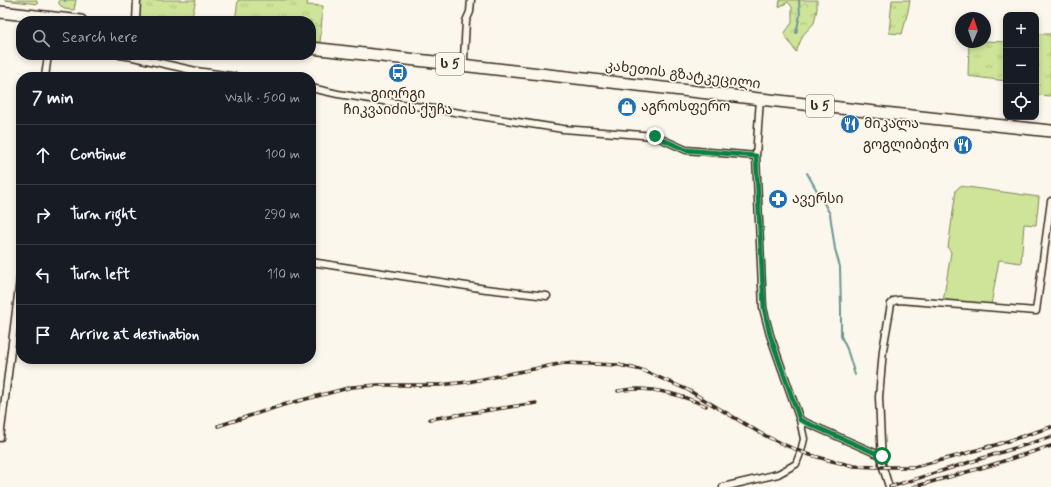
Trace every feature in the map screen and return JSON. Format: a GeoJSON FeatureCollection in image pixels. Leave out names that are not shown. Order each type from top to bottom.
{"type":"FeatureCollection","features":[{"type":"Feature","properties":{"kind":"highway"},"geometry":{"type":"LineString","coordinates":[[0,12],[26,16]]}},
{"type":"Feature","properties":{"kind":"highway","name":"კახეთის გზატკეცილი"},"geometry":{"type":"LineString","coordinates":[[316,49],[1051,131]]}},
{"type":"Feature","properties":{"kind":"street"},"geometry":{"type":"LineString","coordinates":[[136,16],[137,0]]}},
{"type":"Feature","properties":{"kind":"street"},"geometry":{"type":"LineString","coordinates":[[463,65],[466,21],[470,12],[471,0]]}},
{"type":"Feature","properties":{"kind":"street"},"geometry":{"type":"LineString","coordinates":[[46,72],[48,60]]}},
{"type":"Feature","properties":{"kind":"street"},"geometry":{"type":"LineString","coordinates":[[146,60],[203,72]]}},
{"type":"Feature","properties":{"kind":"street"},"geometry":{"type":"LineString","coordinates":[[316,89],[338,94],[563,129],[655,136],[686,150],[756,156]]}},
{"type":"Feature","properties":{"kind":"street"},"geometry":{"type":"LineString","coordinates":[[723,487],[778,474],[796,464],[804,439],[800,420],[770,335],[764,308],[756,156],[760,99]]}},
{"type":"Feature","properties":{"kind":"street"},"geometry":{"type":"LineString","coordinates":[[889,487],[882,464],[879,397],[883,350],[891,304],[894,301],[899,300],[1036,311],[1051,201]]}},
{"type":"Feature","properties":{"kind":"street"},"geometry":{"type":"LineString","coordinates":[[316,263],[486,289],[547,296]]}},
{"type":"Feature","properties":{"kind":"street"},"geometry":{"type":"LineString","coordinates":[[0,438],[16,311]]}},
{"type":"Feature","properties":{"kind":"street"},"geometry":{"type":"LineString","coordinates":[[800,420],[882,456]]}},
{"type":"Feature","properties":{"kind":"green space"},"geometry":{"type":"Polygon","coordinates":[[[4,0],[36,0],[38,4],[4,0]]]}},
{"type":"Feature","properties":{"kind":"green space"},"geometry":{"type":"Polygon","coordinates":[[[59,0],[76,0],[74,10],[64,9],[59,4],[59,0]]]}},
{"type":"Feature","properties":{"kind":"green space"},"geometry":{"type":"Polygon","coordinates":[[[137,0],[196,0],[192,16],[136,16],[137,0]]]}},
{"type":"Feature","properties":{"kind":"green space"},"geometry":{"type":"Polygon","coordinates":[[[238,0],[308,0],[307,5],[323,6],[320,43],[316,43],[316,16],[236,16],[238,0]]]}},
{"type":"Feature","properties":{"kind":"green space"},"geometry":{"type":"Polygon","coordinates":[[[780,0],[817,0],[814,23],[803,35],[796,52],[784,34],[792,23],[792,7],[788,2],[779,7],[780,0]]]}},
{"type":"Feature","properties":{"kind":"green space"},"geometry":{"type":"Polygon","coordinates":[[[892,0],[910,0],[902,34],[889,33],[892,0]]]}},
{"type":"Feature","properties":{"kind":"green space"},"geometry":{"type":"Polygon","coordinates":[[[1039,34],[1051,34],[1051,96],[1039,95],[1039,34]]]}},
{"type":"Feature","properties":{"kind":"green space"},"geometry":{"type":"Polygon","coordinates":[[[991,41],[1003,42],[1003,81],[968,76],[969,48],[991,48],[991,41]]]}},
{"type":"Feature","properties":{"kind":"green space"},"geometry":{"type":"Polygon","coordinates":[[[960,186],[1039,197],[1036,225],[1024,224],[1021,263],[999,260],[991,305],[943,302],[951,252],[948,248],[956,190],[960,186]]]}},
{"type":"Feature","properties":{"kind":"waterway"},"geometry":{"type":"LineString","coordinates":[[796,33],[800,15],[799,0]]}},
{"type":"Feature","properties":{"kind":"waterway"},"geometry":{"type":"LineString","coordinates":[[807,173],[830,214],[835,249],[840,267],[841,336],[847,349],[855,375]]}},
{"type":"Feature","properties":{"kind":"railway"},"geometry":{"type":"LineString","coordinates":[[218,426],[283,405],[352,387],[378,385],[439,385],[468,382],[564,363],[619,365],[642,370],[688,390],[760,433],[780,443],[807,454],[854,466],[914,467],[990,446]]}},
{"type":"Feature","properties":{"kind":"railway"},"geometry":{"type":"LineString","coordinates":[[618,391],[645,389],[663,392],[681,396],[706,406]]}},
{"type":"Feature","properties":{"kind":"railway"},"geometry":{"type":"LineString","coordinates":[[430,419],[536,403]]}},
{"type":"Feature","properties":{"kind":"railway"},"geometry":{"type":"LineString","coordinates":[[986,448],[1051,427]]}},
{"type":"Feature","properties":{"kind":"railway"},"geometry":{"type":"LineString","coordinates":[[890,487],[1051,437]]}},
{"type":"Feature","properties":{"kind":"railway"},"geometry":{"type":"LineString","coordinates":[[913,487],[988,466],[1051,446]]}},
{"type":"Feature","properties":{"kind":"place","name":"გიორგი ჩიკვაიძის ქუჩა"},"geometry":{"type":"Point","coordinates":[398,73]}},
{"type":"Feature","properties":{"kind":"place","name":"აგროსფერო"},"geometry":{"type":"Point","coordinates":[627,107]}},
{"type":"Feature","properties":{"kind":"place","name":"მიკალა"},"geometry":{"type":"Point","coordinates":[850,124]}},
{"type":"Feature","properties":{"kind":"place","name":"გოგლიბიჭო"},"geometry":{"type":"Point","coordinates":[963,145]}},
{"type":"Feature","properties":{"kind":"place","name":"ავერსი"},"geometry":{"type":"Point","coordinates":[778,199]}},
{"type":"Feature","properties":{"kind":"route"},"geometry":{"type":"LineString","coordinates":[[655,136],[686,150],[756,156],[764,308],[776,355],[800,420],[882,456]]}}]}
